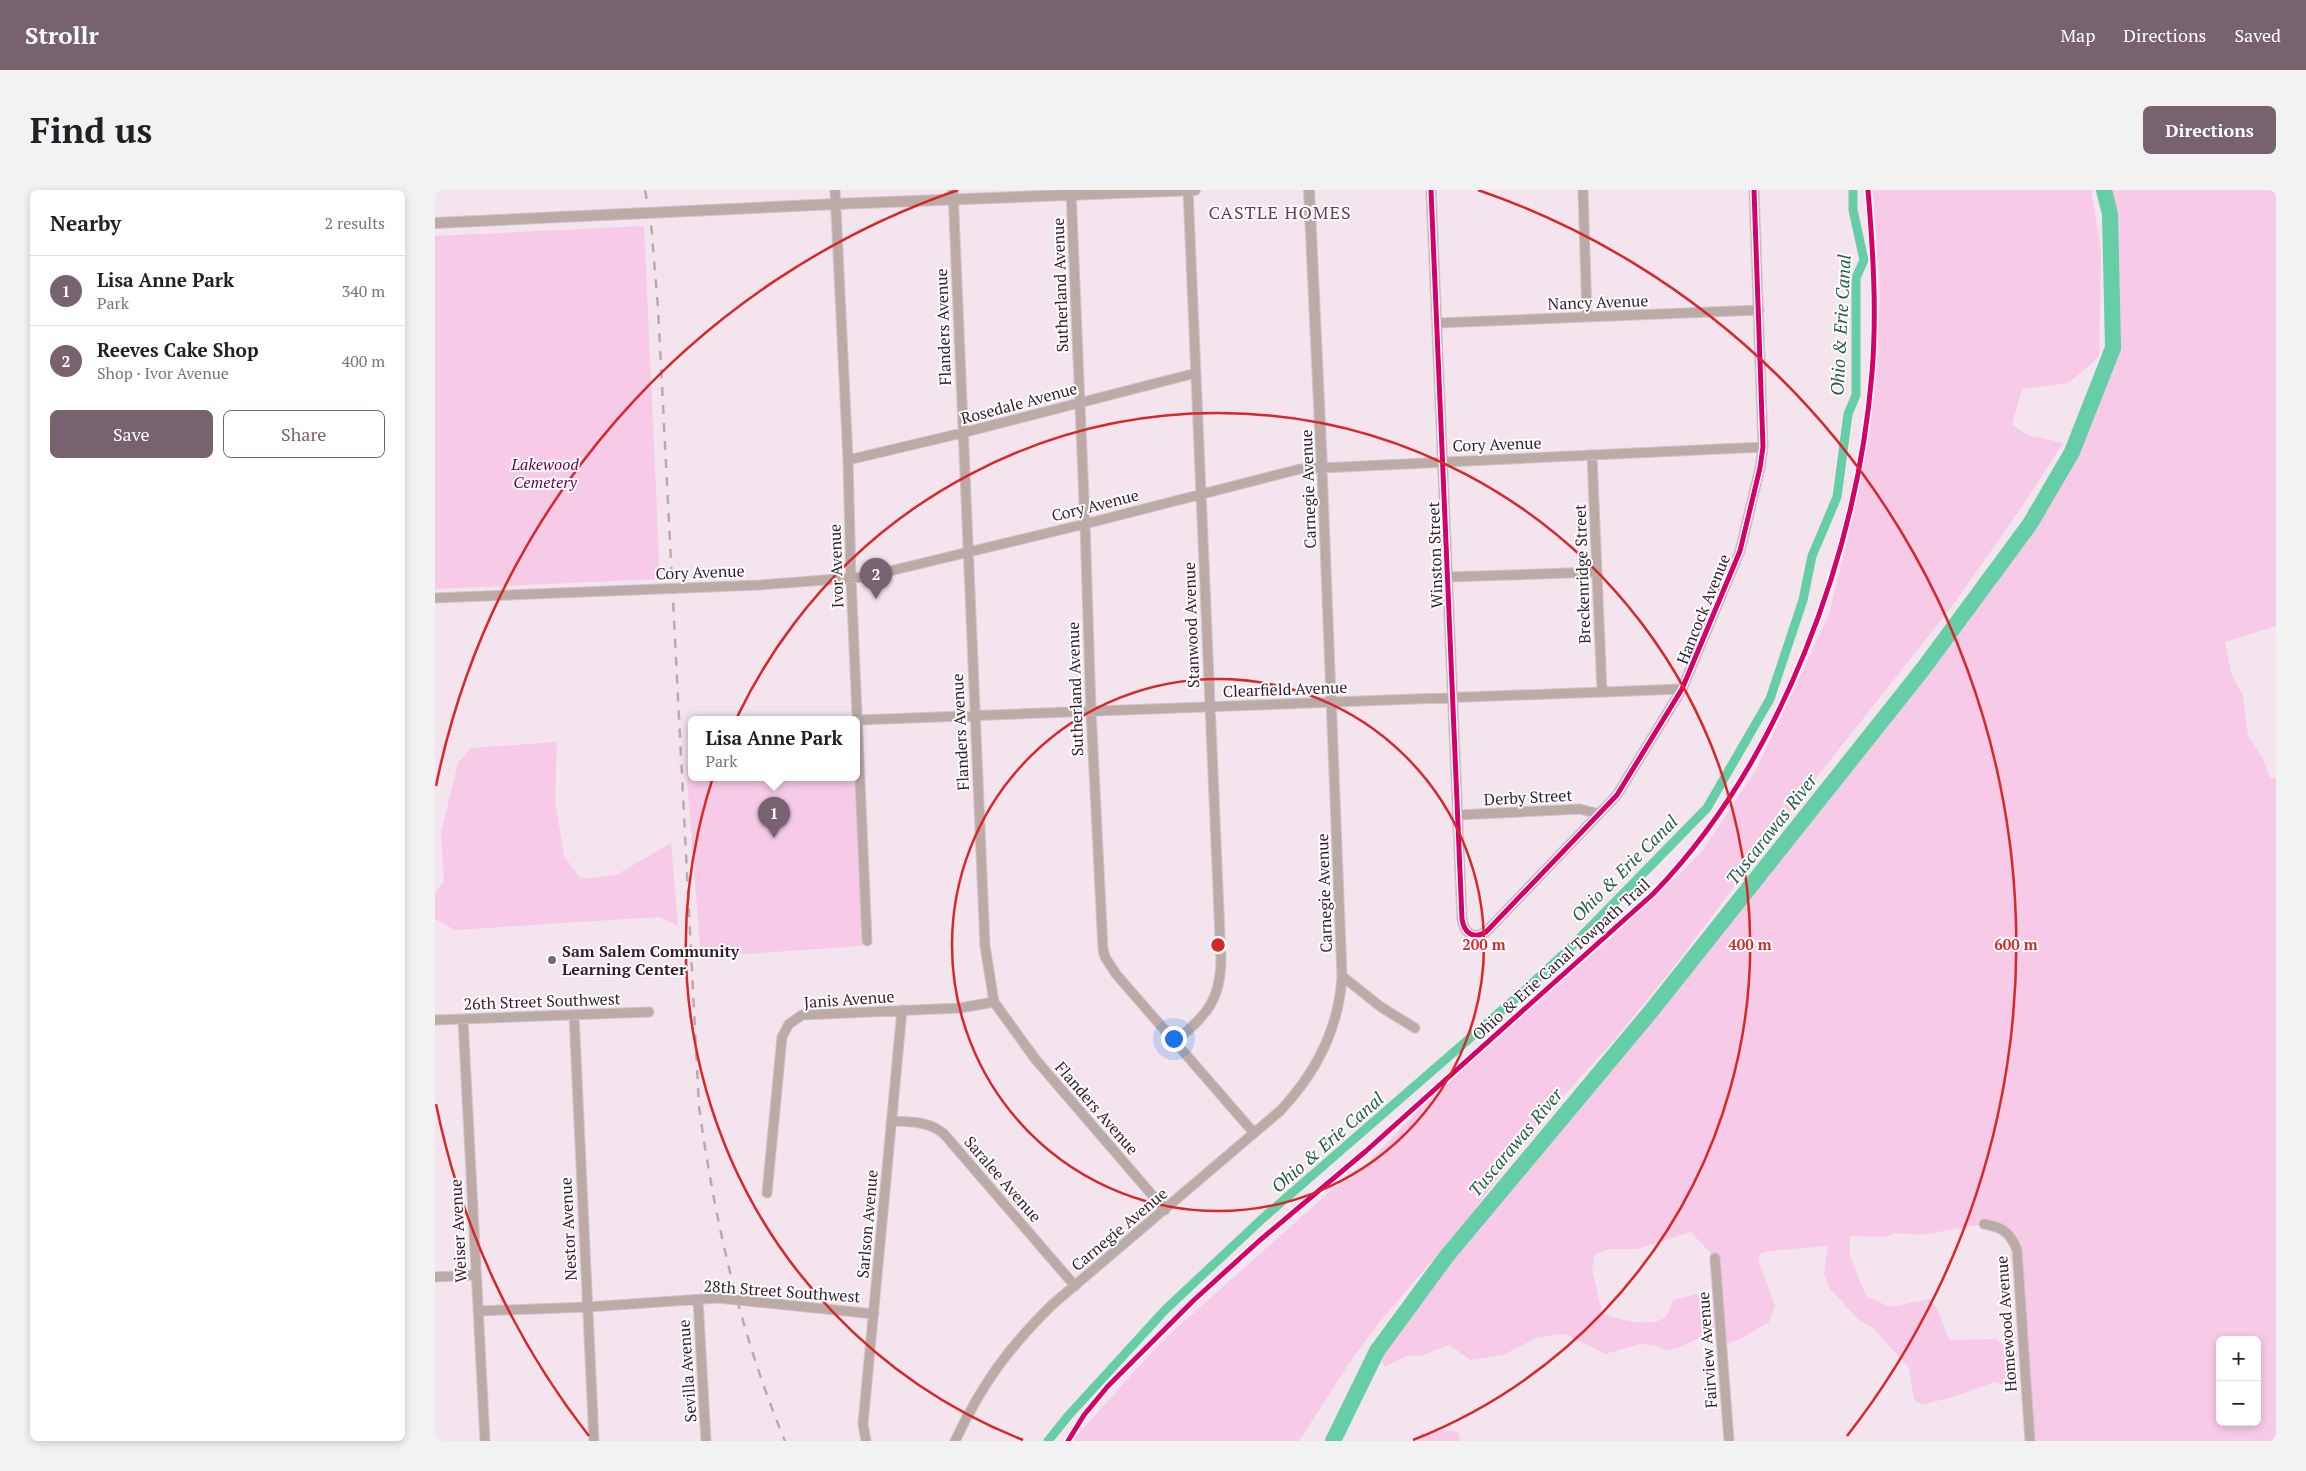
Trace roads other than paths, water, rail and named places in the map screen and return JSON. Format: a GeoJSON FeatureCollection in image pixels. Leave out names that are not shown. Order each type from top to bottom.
{"type":"FeatureCollection","features":[{"type":"Feature","properties":{"kind":"street","name":"Ivor Avenue"},"geometry":{"type":"LineString","coordinates":[[835,190],[858,716]]}},
{"type":"Feature","properties":{"kind":"street","name":"Stanwood Avenue"},"geometry":{"type":"LineString","coordinates":[[1175,1042],[1204,1014],[1217,994],[1220,980],[1188,190]]}},
{"type":"Feature","properties":{"kind":"street"},"geometry":{"type":"LineString","coordinates":[[435,223],[836,204],[953,195],[1195,190]]}},
{"type":"Feature","properties":{"kind":"street","name":"Carnegie Avenue"},"geometry":{"type":"LineString","coordinates":[[955,1441],[977,1397],[1000,1361],[1027,1330],[1075,1286],[1281,1111],[1313,1071],[1334,1023],[1342,976],[1332,702],[1309,190]]}},
{"type":"Feature","properties":{"kind":"street","name":"Winston Street"},"geometry":{"type":"LineString","coordinates":[[1431,190],[1462,918]]}},
{"type":"Feature","properties":{"kind":"street"},"geometry":{"type":"LineString","coordinates":[[1583,190],[1587,317]]}},
{"type":"Feature","properties":{"kind":"street","name":"Hancock Avenue"},"geometry":{"type":"LineString","coordinates":[[1462,918],[1465,930],[1469,934],[1477,936],[1486,932],[1623,787],[1683,688],[1740,551],[1760,468],[1763,447],[1754,190]]}},
{"type":"Feature","properties":{"kind":"street","name":"Sutherland Avenue"},"geometry":{"type":"LineString","coordinates":[[1071,193],[1091,711],[1101,922],[1105,957],[1116,974],[1254,1133]]}},
{"type":"Feature","properties":{"kind":"street","name":"Flanders Avenue"},"geometry":{"type":"LineString","coordinates":[[953,195],[985,946],[994,1002],[1036,1060],[1165,1210]]}},
{"type":"Feature","properties":{"kind":"street","name":"Nancy Avenue"},"geometry":{"type":"LineString","coordinates":[[1438,323],[1759,310]]}},
{"type":"Feature","properties":{"kind":"street","name":"Rosedale Avenue"},"geometry":{"type":"LineString","coordinates":[[848,460],[1196,373]]}},
{"type":"Feature","properties":{"kind":"street","name":"Cory Avenue"},"geometry":{"type":"LineString","coordinates":[[435,598],[760,585],[851,578],[1085,524],[1300,469],[1763,447]]}},
{"type":"Feature","properties":{"kind":"street","name":"Breckenridge Street"},"geometry":{"type":"LineString","coordinates":[[1592,455],[1602,692]]}},
{"type":"Feature","properties":{"kind":"street"},"geometry":{"type":"LineString","coordinates":[[1448,577],[1597,572]]}},
{"type":"Feature","properties":{"kind":"street","name":"Clearfield Avenue"},"geometry":{"type":"LineString","coordinates":[[860,720],[1683,688]]}},
{"type":"Feature","properties":{"kind":"street","name":"Ivor Avenue"},"geometry":{"type":"LineString","coordinates":[[860,769],[867,941]]}},
{"type":"Feature","properties":{"kind":"street","name":"Derby Street"},"geometry":{"type":"LineString","coordinates":[[1458,815],[1580,809],[1599,814]]}},
{"type":"Feature","properties":{"kind":"street"},"geometry":{"type":"LineString","coordinates":[[1342,976],[1381,1007],[1415,1028]]}},
{"type":"Feature","properties":{"kind":"street","name":"Janis Avenue"},"geometry":{"type":"LineString","coordinates":[[767,1194],[782,1037],[789,1024],[802,1015],[960,1008],[994,1002]]}},
{"type":"Feature","properties":{"kind":"street","name":"Sarlson Avenue"},"geometry":{"type":"LineString","coordinates":[[866,1441],[863,1424],[902,1010]]}},
{"type":"Feature","properties":{"kind":"street","name":"26th Street Southwest"},"geometry":{"type":"LineString","coordinates":[[435,1020],[649,1012]]}},
{"type":"Feature","properties":{"kind":"street","name":"Nestor Avenue"},"geometry":{"type":"LineString","coordinates":[[574,1015],[593,1441]]}},
{"type":"Feature","properties":{"kind":"street","name":"Weiser Avenue"},"geometry":{"type":"LineString","coordinates":[[463,1019],[485,1441]]}},
{"type":"Feature","properties":{"kind":"street","name":"Saralee Avenue"},"geometry":{"type":"LineString","coordinates":[[893,1121],[922,1123],[932,1126],[944,1134],[1075,1286]]}},
{"type":"Feature","properties":{"kind":"street","name":"Homewood Avenue"},"geometry":{"type":"LineString","coordinates":[[1984,1224],[1996,1226],[2007,1231],[2017,1250],[2030,1441]]}},
{"type":"Feature","properties":{"kind":"street","name":"Fairview Avenue"},"geometry":{"type":"LineString","coordinates":[[1715,1258],[1729,1441]]}},
{"type":"Feature","properties":{"kind":"street"},"geometry":{"type":"LineString","coordinates":[[435,1277],[475,1275]]}},
{"type":"Feature","properties":{"kind":"street","name":"28th Street Southwest"},"geometry":{"type":"LineString","coordinates":[[478,1311],[587,1307],[718,1298],[874,1314]]}},
{"type":"Feature","properties":{"kind":"street","name":"Sevilla Avenue"},"geometry":{"type":"LineString","coordinates":[[697,1300],[706,1441]]}},
{"type":"Feature","properties":{"kind":"waterway","name":"Ohio & Erie Canal"},"geometry":{"type":"LineString","coordinates":[[1048,1441],[1068,1416],[1165,1310],[1263,1218],[1524,991],[1572,946],[1707,808],[1770,699],[1803,600],[1812,556],[1837,497],[1848,414],[1856,395],[1856,278],[1864,260],[1853,210],[1853,190]]}},
{"type":"Feature","properties":{"kind":"waterway","name":"Tuscarawas River"},"geometry":{"type":"LineString","coordinates":[[1333,1441],[1377,1351],[1446,1257],[1652,1010],[1923,669],[2030,524],[2072,452],[2113,348],[2110,214],[2104,190]]}},
{"type":"Feature","properties":{"kind":"railway"},"geometry":{"type":"LineString","coordinates":[[645,190],[651,223],[658,308],[699,1107],[713,1193],[731,1277],[755,1359],[785,1441]]}},
{"type":"Feature","properties":{"kind":"place","name":"Reeves Cake Shop"},"geometry":{"type":"Point","coordinates":[876,599]}},
{"type":"Feature","properties":{"kind":"place","name":"Lisa Anne Park"},"geometry":{"type":"Point","coordinates":[774,838]}},
{"type":"Feature","properties":{"kind":"place","name":"Sam Salem Community Learning Center"},"geometry":{"type":"Point","coordinates":[552,960]}},
{"type":"Feature","properties":{"kind":"district","name":"CASTLE HOMES"},"geometry":{"type":"Point","coordinates":[1280,212]}},
{"type":"Feature","properties":{"kind":"park label","name":"Lakewood Cemetery"},"geometry":{"type":"Point","coordinates":[545,473]}}]}
